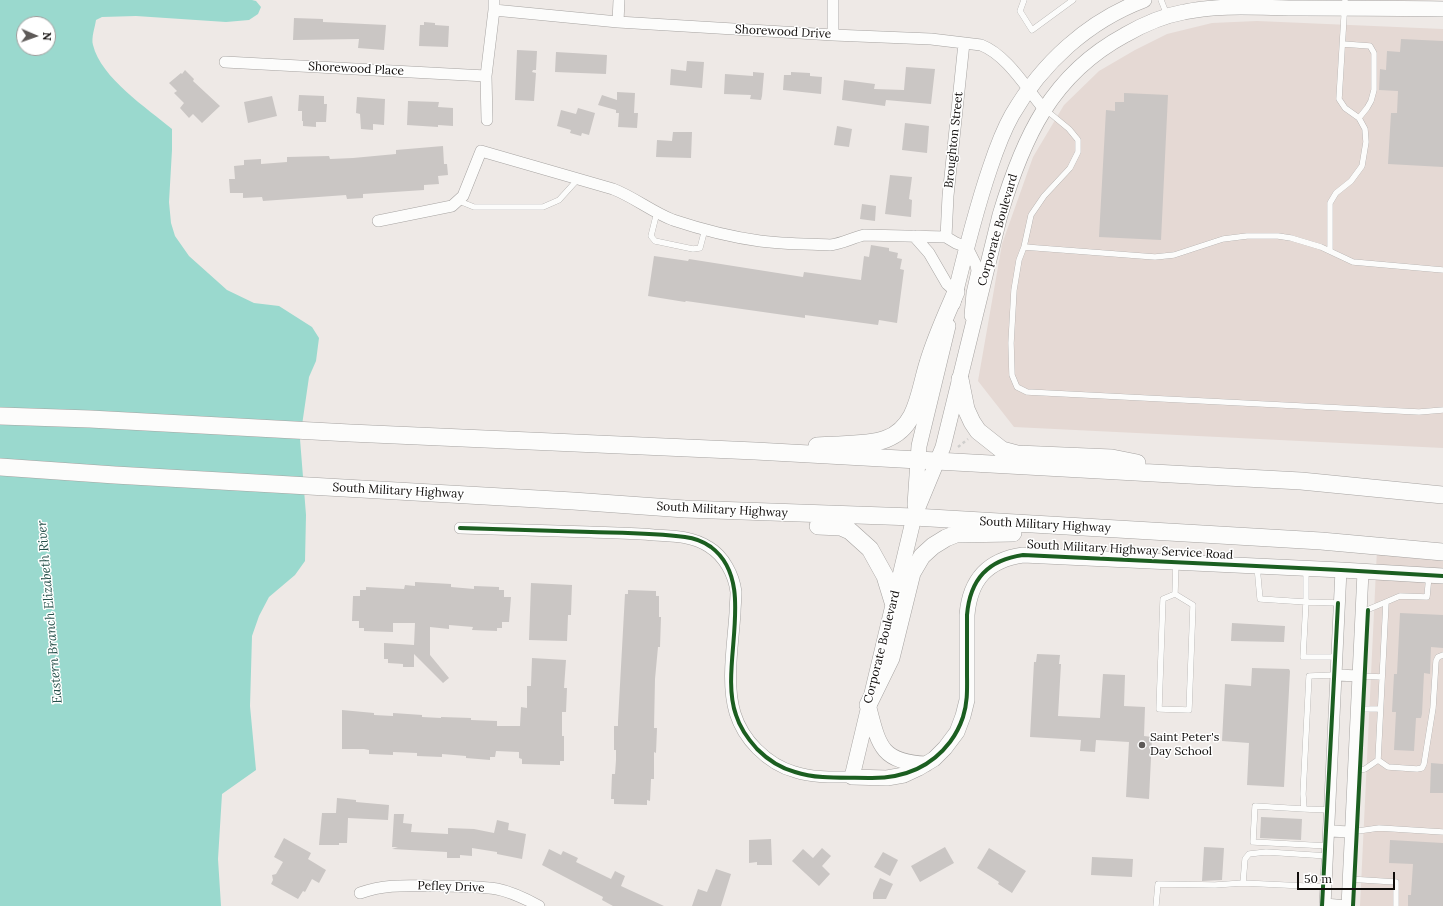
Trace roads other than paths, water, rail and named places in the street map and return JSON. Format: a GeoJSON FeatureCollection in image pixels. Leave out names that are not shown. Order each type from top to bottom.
{"type":"FeatureCollection","features":[{"type":"Feature","properties":{"kind":"main road"},"geometry":{"type":"LineString","coordinates":[[755,451],[869,443],[887,439],[904,428],[916,408],[928,362],[956,292]]}},
{"type":"Feature","properties":{"kind":"main road"},"geometry":{"type":"LineString","coordinates":[[960,379],[966,409],[972,422],[978,431],[1002,450],[1017,454],[1112,458],[1208,476]]}},
{"type":"Feature","properties":{"kind":"main road"},"geometry":{"type":"LineString","coordinates":[[0,416],[755,451],[1208,476],[1301,482],[1443,495]]}},
{"type":"Feature","properties":{"kind":"main road","name":"South Military Highway"},"geometry":{"type":"LineString","coordinates":[[0,467],[115,476],[566,501],[685,510],[914,518],[1320,541],[1443,552]]}},
{"type":"Feature","properties":{"kind":"main road"},"geometry":{"type":"LineString","coordinates":[[685,510],[760,523],[841,527],[850,531],[870,549],[885,576],[893,602]]}},
{"type":"Feature","properties":{"kind":"main road"},"geometry":{"type":"LineString","coordinates":[[868,705],[892,658],[912,573],[922,556],[933,546],[956,534],[995,534],[1083,528]]}},
{"type":"Feature","properties":{"kind":"street"},"geometry":{"type":"LineString","coordinates":[[618,22],[619,0]]}},
{"type":"Feature","properties":{"kind":"street"},"geometry":{"type":"LineString","coordinates":[[833,0],[833,35]]}},
{"type":"Feature","properties":{"kind":"street","name":"Corporate Boulevard"},"geometry":{"type":"LineString","coordinates":[[914,518],[919,446],[967,247],[982,191],[995,153],[1012,116],[1028,90],[1060,52],[1087,31],[1115,14],[1144,0]]}},
{"type":"Feature","properties":{"kind":"street","name":"Corporate Boulevard"},"geometry":{"type":"LineString","coordinates":[[852,777],[868,705],[914,518],[943,447],[969,338],[1009,184],[1025,143],[1044,109],[1058,89],[1073,72],[1094,54],[1112,42],[1146,23],[1184,11],[1236,6],[1301,8],[1345,3],[1443,9]]}},
{"type":"Feature","properties":{"kind":"street"},"geometry":{"type":"LineString","coordinates":[[487,120],[486,76],[494,5]]}},
{"type":"Feature","properties":{"kind":"street","name":"Shorewood Drive"},"geometry":{"type":"LineString","coordinates":[[494,5],[618,22],[833,35],[931,39],[981,45],[988,48],[1010,66],[1044,109]]}},
{"type":"Feature","properties":{"kind":"street","name":"Broughton Street"},"geometry":{"type":"LineString","coordinates":[[946,237],[948,196],[964,43]]}},
{"type":"Feature","properties":{"kind":"street","name":"Shorewood Place"},"geometry":{"type":"LineString","coordinates":[[225,62],[486,76]]}},
{"type":"Feature","properties":{"kind":"street"},"geometry":{"type":"LineString","coordinates":[[378,221],[452,206],[463,196],[481,151],[613,188],[673,220],[725,234],[760,241],[830,245],[839,244],[864,235],[946,237],[967,247],[976,265],[972,293],[969,338]]}},
{"type":"Feature","properties":{"kind":"street"},"geometry":{"type":"LineString","coordinates":[[914,236],[929,253],[948,284],[956,292]]}},
{"type":"Feature","properties":{"kind":"street","name":"South Military Highway Service Road"},"geometry":{"type":"LineString","coordinates":[[460,528],[627,533],[686,537],[711,547],[721,556],[729,568],[736,592],[731,675],[732,698],[735,713],[742,730],[752,744],[764,756],[778,765],[794,772],[815,777],[892,777],[904,775],[920,768],[934,759],[945,748],[957,732],[967,700],[968,606],[972,590],[977,580],[988,568],[999,560],[1023,555],[1306,568],[1436,576]]}},
{"type":"Feature","properties":{"kind":"street"},"geometry":{"type":"LineString","coordinates":[[1341,570],[1325,905],[1347,906],[1364,572]]}},
{"type":"Feature","properties":{"kind":"street"},"geometry":{"type":"LineString","coordinates":[[1336,676],[1359,676]]}},
{"type":"Feature","properties":{"kind":"street"},"geometry":{"type":"LineString","coordinates":[[868,705],[877,738],[889,755],[913,764],[926,764]]}},
{"type":"Feature","properties":{"kind":"street"},"geometry":{"type":"LineString","coordinates":[[1329,831],[1351,832]]}},
{"type":"Feature","properties":{"kind":"street","name":"Pefley Drive"},"geometry":{"type":"LineString","coordinates":[[360,893],[373,888],[389,886],[479,887],[517,895],[539,906]]}},
{"type":"Feature","properties":{"kind":"lane"},"geometry":{"type":"LineString","coordinates":[[1024,0],[1020,11],[1032,30],[1073,0]]}},
{"type":"Feature","properties":{"kind":"lane"},"geometry":{"type":"LineString","coordinates":[[1162,0],[1167,16]]}},
{"type":"Feature","properties":{"kind":"lane"},"geometry":{"type":"LineString","coordinates":[[1330,251],[1330,203],[1336,193],[1351,181],[1362,166],[1366,142],[1365,129],[1359,118],[1345,108],[1339,99],[1345,3]]}},
{"type":"Feature","properties":{"kind":"lane"},"geometry":{"type":"LineString","coordinates":[[1343,44],[1370,46],[1374,53],[1374,90],[1372,101],[1359,118]]}},
{"type":"Feature","properties":{"kind":"lane"},"geometry":{"type":"LineString","coordinates":[[1044,109],[1069,129],[1078,140],[1078,152],[1070,168],[1044,196],[1031,215],[1024,247],[1019,260],[1014,290],[1011,343],[1012,375],[1017,387],[1027,392],[1419,412],[1443,410]]}},
{"type":"Feature","properties":{"kind":"lane"},"geometry":{"type":"LineString","coordinates":[[459,201],[474,207],[543,207],[559,200],[578,179]]}},
{"type":"Feature","properties":{"kind":"lane"},"geometry":{"type":"LineString","coordinates":[[657,212],[652,236],[655,241],[693,249],[700,248],[706,229]]}},
{"type":"Feature","properties":{"kind":"lane"},"geometry":{"type":"LineString","coordinates":[[1024,247],[1155,257],[1174,255],[1223,239],[1254,236],[1291,238],[1330,251],[1353,262],[1443,270]]}},
{"type":"Feature","properties":{"kind":"lane"},"geometry":{"type":"LineString","coordinates":[[1175,594],[1176,562]]}},
{"type":"Feature","properties":{"kind":"lane"},"geometry":{"type":"LineString","coordinates":[[1257,566],[1260,599],[1340,603]]}},
{"type":"Feature","properties":{"kind":"lane"},"geometry":{"type":"LineString","coordinates":[[1306,568],[1303,657],[1337,657]]}},
{"type":"Feature","properties":{"kind":"lane"},"geometry":{"type":"LineString","coordinates":[[1362,612],[1400,596],[1427,597],[1436,576]]}},
{"type":"Feature","properties":{"kind":"lane"},"geometry":{"type":"LineString","coordinates":[[1175,594],[1193,605],[1189,710],[1158,709],[1163,599],[1175,594]]}},
{"type":"Feature","properties":{"kind":"lane"},"geometry":{"type":"LineString","coordinates":[[1378,760],[1386,602]]}},
{"type":"Feature","properties":{"kind":"lane"},"geometry":{"type":"LineString","coordinates":[[1378,760],[1388,767],[1422,768],[1424,764],[1433,708],[1436,661],[1438,657],[1443,655]]}},
{"type":"Feature","properties":{"kind":"lane"},"geometry":{"type":"LineString","coordinates":[[1304,809],[1303,794],[1309,676],[1336,676]]}},
{"type":"Feature","properties":{"kind":"lane"},"geometry":{"type":"LineString","coordinates":[[1359,676],[1382,677]]}},
{"type":"Feature","properties":{"kind":"lane"},"geometry":{"type":"LineString","coordinates":[[1357,709],[1380,709]]}},
{"type":"Feature","properties":{"kind":"lane"},"geometry":{"type":"LineString","coordinates":[[1354,771],[1365,769],[1378,760]]}},
{"type":"Feature","properties":{"kind":"lane"},"geometry":{"type":"LineString","coordinates":[[1328,851],[1253,842],[1255,806],[1330,810]]}},
{"type":"Feature","properties":{"kind":"lane"},"geometry":{"type":"LineString","coordinates":[[1351,832],[1379,828],[1443,832]]}},
{"type":"Feature","properties":{"kind":"lane"},"geometry":{"type":"LineString","coordinates":[[1243,883],[1245,860],[1249,854],[1266,852],[1328,851]]}},
{"type":"Feature","properties":{"kind":"lane"},"geometry":{"type":"LineString","coordinates":[[1348,879],[1396,882],[1396,906]]}},
{"type":"Feature","properties":{"kind":"lane"},"geometry":{"type":"LineString","coordinates":[[1156,906],[1158,884],[1215,885],[1243,883],[1326,887]]}},
{"type":"Feature","properties":{"kind":"water","name":"Eastern Branch Elizabeth River"},"geometry":{"type":"Polygon","coordinates":[[[0,0],[252,0],[256,1],[261,7],[258,14],[249,20],[226,22],[136,16],[102,17],[96,20],[92,39],[98,57],[105,69],[115,81],[126,92],[172,129],[169,202],[171,223],[175,236],[189,256],[227,290],[254,303],[279,306],[312,327],[319,338],[316,361],[309,377],[300,439],[306,515],[305,561],[295,575],[269,597],[259,616],[252,636],[250,706],[256,770],[222,794],[218,859],[221,906],[0,906],[0,0]]]}},
{"type":"Feature","properties":{"kind":"place","name":"Saint Peter's Day School"},"geometry":{"type":"Point","coordinates":[1142,745]}}]}
